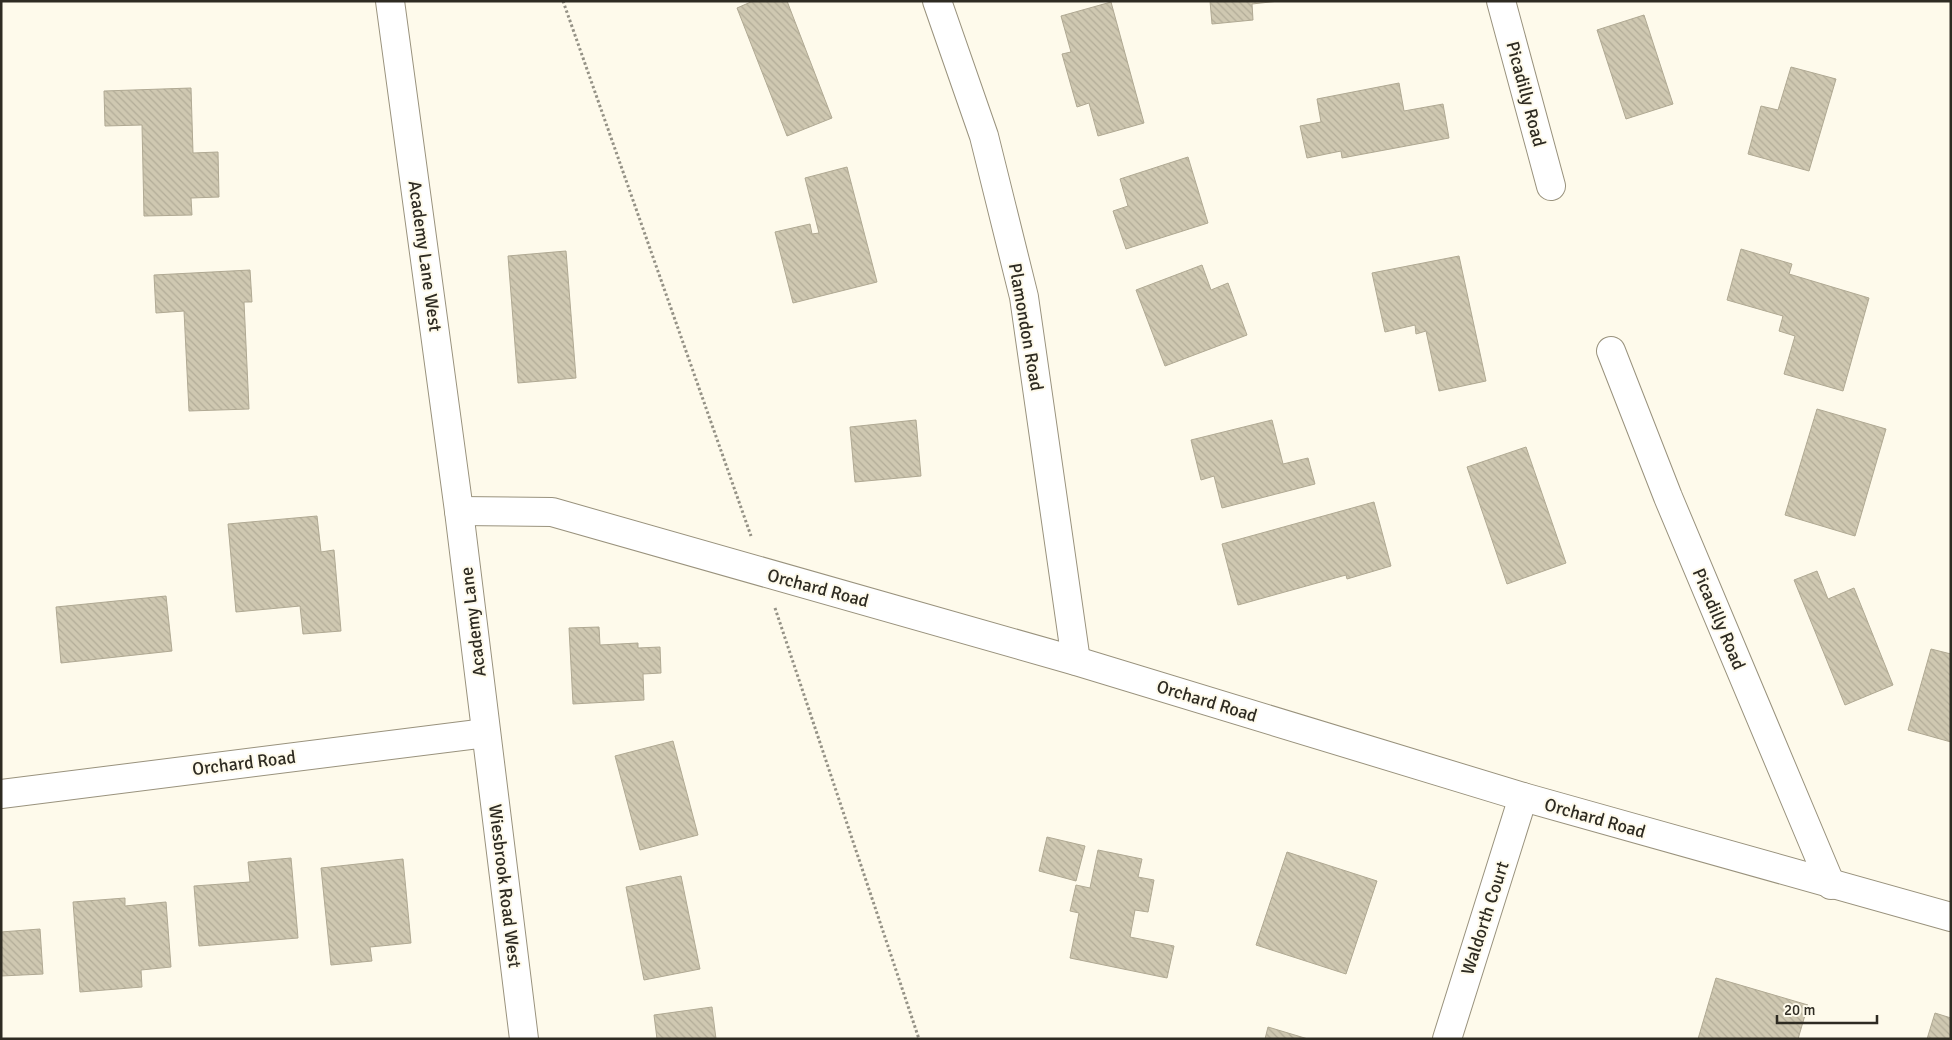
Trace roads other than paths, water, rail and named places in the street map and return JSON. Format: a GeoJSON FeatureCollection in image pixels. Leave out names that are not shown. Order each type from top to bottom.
{"type":"FeatureCollection","features":[{"type":"Feature","properties":{"kind":"street","name":"Academy Lane West"},"geometry":{"type":"LineString","coordinates":[[390,1],[459,511]]}},
{"type":"Feature","properties":{"kind":"street","name":"Plamondon Road"},"geometry":{"type":"LineString","coordinates":[[937,1],[984,136],[1024,297],[1076,661]]}},
{"type":"Feature","properties":{"kind":"street","name":"Picadilly Road"},"geometry":{"type":"LineString","coordinates":[[1501,1],[1551,186]]}},
{"type":"Feature","properties":{"kind":"street","name":"Picadilly Road"},"geometry":{"type":"LineString","coordinates":[[1610,351],[1668,497],[1831,884]]}},
{"type":"Feature","properties":{"kind":"street","name":"Orchard Road"},"geometry":{"type":"LineString","coordinates":[[459,511],[552,512],[1076,661],[1524,798],[1951,917]]}},
{"type":"Feature","properties":{"kind":"street","name":"Academy Lane"},"geometry":{"type":"LineString","coordinates":[[459,511],[486,733]]}},
{"type":"Feature","properties":{"kind":"street","name":"Orchard Road"},"geometry":{"type":"LineString","coordinates":[[1,794],[486,733]]}},
{"type":"Feature","properties":{"kind":"street","name":"Wiesbrook Road West"},"geometry":{"type":"LineString","coordinates":[[486,733],[524,1039]]}},
{"type":"Feature","properties":{"kind":"street","name":"Waldorth Court"},"geometry":{"type":"LineString","coordinates":[[1447,1039],[1524,798]]}}]}
